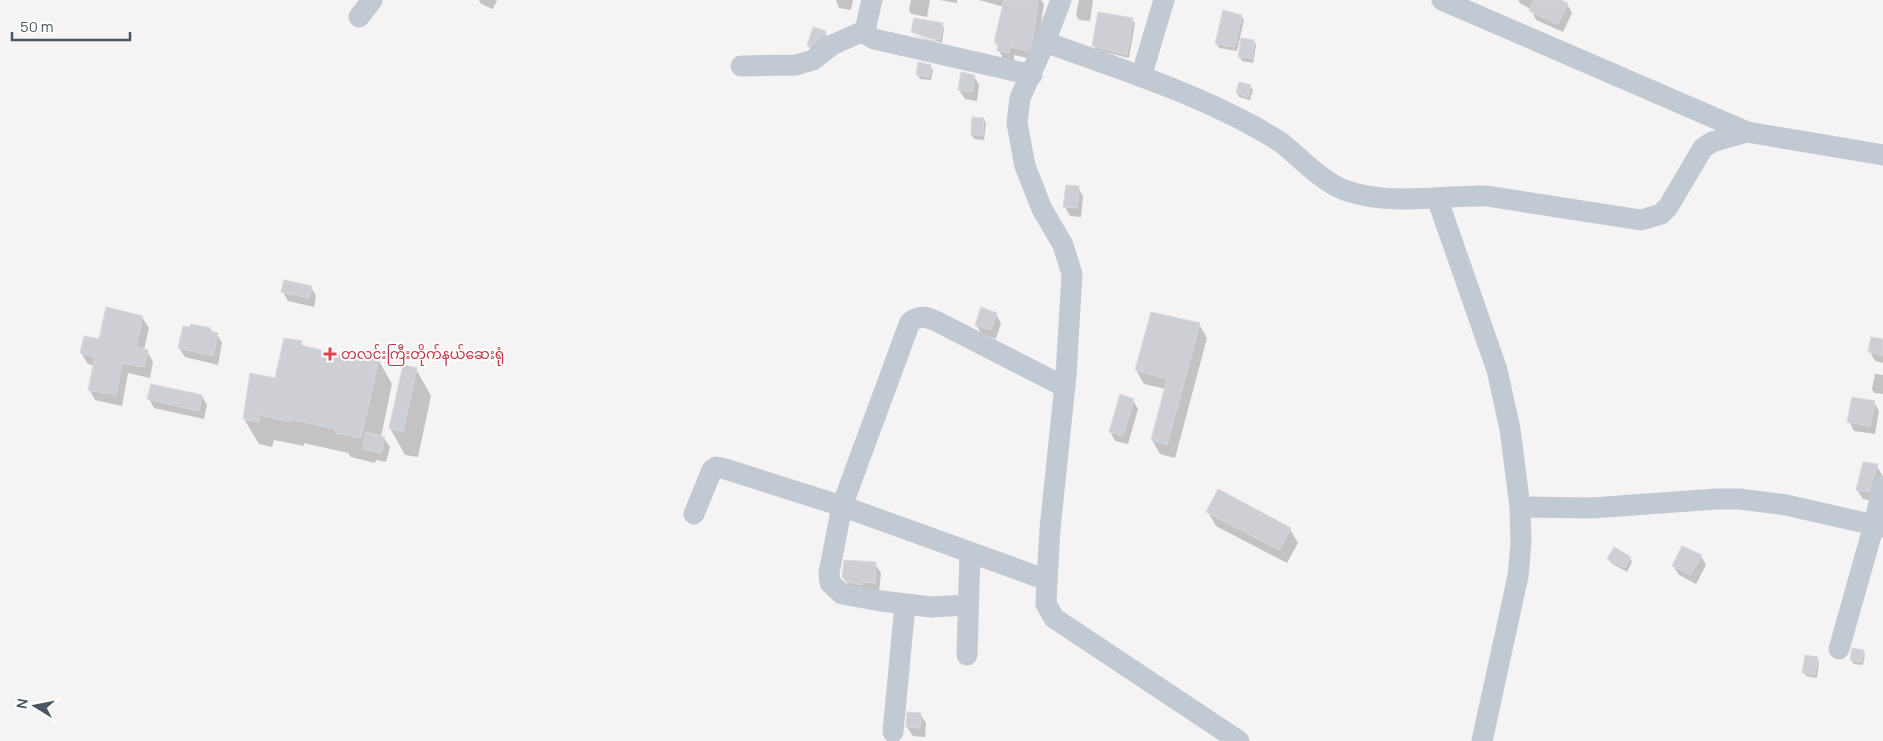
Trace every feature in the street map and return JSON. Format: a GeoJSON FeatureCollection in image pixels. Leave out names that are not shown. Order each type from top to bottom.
{"type":"FeatureCollection","features":[{"type":"Feature","properties":{"kind":"street"},"geometry":{"type":"LineString","coordinates":[[359,17],[372,0]]}},
{"type":"Feature","properties":{"kind":"street"},"geometry":{"type":"LineString","coordinates":[[872,0],[866,30],[867,35],[1032,74]]}},
{"type":"Feature","properties":{"kind":"street"},"geometry":{"type":"LineString","coordinates":[[1060,0],[1032,74],[1020,98],[1017,123],[1025,166],[1042,209],[1063,245],[1070,264],[1073,296],[1068,321],[1065,387],[1050,529],[1046,604],[1054,618],[1239,741]]}},
{"type":"Feature","properties":{"kind":"street"},"geometry":{"type":"LineString","coordinates":[[1141,77],[1164,0]]}},
{"type":"Feature","properties":{"kind":"street"},"geometry":{"type":"LineString","coordinates":[[1442,0],[1747,132],[1883,155]]}},
{"type":"Feature","properties":{"kind":"street"},"geometry":{"type":"LineString","coordinates":[[741,66],[796,65],[813,60],[832,45],[866,30]]}},
{"type":"Feature","properties":{"kind":"street"},"geometry":{"type":"LineString","coordinates":[[1045,42],[1141,77],[1231,114],[1281,142],[1320,175],[1345,191],[1370,196],[1412,201],[1487,196],[1642,220],[1662,214],[1668,207],[1703,148],[1712,142],[1747,132]]}},
{"type":"Feature","properties":{"kind":"street"},"geometry":{"type":"LineString","coordinates":[[1437,198],[1497,370],[1510,429],[1520,507],[1522,543],[1518,576],[1482,741]]}},
{"type":"Feature","properties":{"kind":"street"},"geometry":{"type":"LineString","coordinates":[[968,605],[931,607],[905,605],[842,594],[830,584],[829,573],[842,506],[910,322],[924,316],[936,321],[1065,387]]}},
{"type":"Feature","properties":{"kind":"street"},"geometry":{"type":"LineString","coordinates":[[694,514],[712,470],[716,467],[842,506],[1047,580]]}},
{"type":"Feature","properties":{"kind":"street"},"geometry":{"type":"LineString","coordinates":[[1838,649],[1879,526],[1883,486]]}},
{"type":"Feature","properties":{"kind":"street"},"geometry":{"type":"LineString","coordinates":[[1520,507],[1600,508],[1716,498],[1740,499],[1786,505],[1879,526]]}},
{"type":"Feature","properties":{"kind":"street"},"geometry":{"type":"LineString","coordinates":[[967,654],[970,552]]}},
{"type":"Feature","properties":{"kind":"street"},"geometry":{"type":"LineString","coordinates":[[893,732],[905,605]]}},
{"type":"Feature","properties":{"kind":"building"},"geometry":{"type":"Polygon","coordinates":[[[1004,0],[1038,0],[1033,39],[1028,51],[1010,47],[1009,53],[997,51],[998,42],[994,42],[1004,0]]]}},
{"type":"Feature","properties":{"kind":"building"},"geometry":{"type":"Polygon","coordinates":[[[1534,0],[1561,0],[1568,3],[1558,24],[1529,11],[1534,0]]]}},
{"type":"Feature","properties":{"kind":"building"},"geometry":{"type":"Polygon","coordinates":[[[1223,10],[1242,15],[1235,47],[1215,44],[1223,10]]]}},
{"type":"Feature","properties":{"kind":"building"},"geometry":{"type":"Polygon","coordinates":[[[1098,12],[1133,18],[1127,55],[1092,46],[1098,12]]]}},
{"type":"Feature","properties":{"kind":"building"},"geometry":{"type":"Polygon","coordinates":[[[914,18],[943,23],[940,39],[935,38],[935,40],[911,32],[914,18]]]}},
{"type":"Feature","properties":{"kind":"building"},"geometry":{"type":"Polygon","coordinates":[[[813,27],[826,31],[825,35],[810,47],[807,46],[813,27]]]}},
{"type":"Feature","properties":{"kind":"building"},"geometry":{"type":"Polygon","coordinates":[[[1241,38],[1254,40],[1252,59],[1238,57],[1241,38]]]}},
{"type":"Feature","properties":{"kind":"building"},"geometry":{"type":"Polygon","coordinates":[[[918,62],[931,65],[929,77],[916,75],[918,62]]]}},
{"type":"Feature","properties":{"kind":"building"},"geometry":{"type":"Polygon","coordinates":[[[961,72],[975,75],[972,92],[958,90],[961,72]]]}},
{"type":"Feature","properties":{"kind":"building"},"geometry":{"type":"Polygon","coordinates":[[[1239,82],[1251,85],[1248,97],[1236,93],[1239,82]]]}},
{"type":"Feature","properties":{"kind":"building"},"geometry":{"type":"Polygon","coordinates":[[[972,117],[984,118],[983,136],[971,135],[972,117]]]}},
{"type":"Feature","properties":{"kind":"building"},"geometry":{"type":"Polygon","coordinates":[[[1066,185],[1079,186],[1077,208],[1063,207],[1066,185]]]}},
{"type":"Feature","properties":{"kind":"building"},"geometry":{"type":"Polygon","coordinates":[[[284,280],[312,286],[309,298],[281,292],[284,280]]]}},
{"type":"Feature","properties":{"kind":"building"},"geometry":{"type":"Polygon","coordinates":[[[106,307],[143,316],[136,347],[148,350],[144,367],[122,363],[116,395],[88,390],[95,357],[80,353],[84,336],[99,339],[106,307]]]}},
{"type":"Feature","properties":{"kind":"building"},"geometry":{"type":"Polygon","coordinates":[[[981,307],[997,313],[991,330],[975,325],[981,307]]]}},
{"type":"Feature","properties":{"kind":"building"},"geometry":{"type":"Polygon","coordinates":[[[1151,312],[1200,323],[1167,445],[1151,440],[1167,379],[1135,370],[1151,312]]]}},
{"type":"Feature","properties":{"kind":"building"},"geometry":{"type":"Polygon","coordinates":[[[191,324],[211,328],[210,331],[218,333],[213,356],[178,348],[183,326],[190,327],[191,324]]]}},
{"type":"Feature","properties":{"kind":"building"},"geometry":{"type":"Polygon","coordinates":[[[1871,337],[1883,339],[1883,355],[1868,352],[1871,337]]]}},
{"type":"Feature","properties":{"kind":"building"},"geometry":{"type":"Polygon","coordinates":[[[284,338],[302,341],[301,345],[361,360],[362,354],[379,358],[361,438],[335,433],[336,429],[290,419],[290,422],[260,415],[259,422],[243,419],[250,373],[275,378],[284,338]]]}},
{"type":"Feature","properties":{"kind":"building"},"geometry":{"type":"Polygon","coordinates":[[[403,365],[417,368],[403,432],[389,428],[403,365]]]}},
{"type":"Feature","properties":{"kind":"building"},"geometry":{"type":"Polygon","coordinates":[[[151,384],[202,395],[199,411],[147,399],[151,384]]]}},
{"type":"Feature","properties":{"kind":"building"},"geometry":{"type":"Polygon","coordinates":[[[1120,394],[1134,399],[1123,436],[1109,432],[1120,394]]]}},
{"type":"Feature","properties":{"kind":"building"},"geometry":{"type":"Polygon","coordinates":[[[1852,397],[1875,401],[1870,426],[1847,422],[1852,397]]]}},
{"type":"Feature","properties":{"kind":"building"},"geometry":{"type":"Polygon","coordinates":[[[366,432],[385,437],[381,453],[363,449],[366,432]]]}},
{"type":"Feature","properties":{"kind":"building"},"geometry":{"type":"Polygon","coordinates":[[[1863,462],[1878,464],[1869,492],[1856,490],[1863,462]]]}},
{"type":"Feature","properties":{"kind":"building"},"geometry":{"type":"Polygon","coordinates":[[[1218,489],[1291,528],[1279,550],[1206,512],[1218,489]]]}},
{"type":"Feature","properties":{"kind":"building"},"geometry":{"type":"Polygon","coordinates":[[[1682,546],[1702,555],[1691,575],[1672,566],[1682,546]]]}},
{"type":"Feature","properties":{"kind":"building"},"geometry":{"type":"Polygon","coordinates":[[[1614,547],[1631,557],[1625,568],[1607,559],[1614,547]]]}},
{"type":"Feature","properties":{"kind":"building"},"geometry":{"type":"Polygon","coordinates":[[[844,560],[876,562],[875,583],[862,582],[862,585],[848,582],[842,577],[844,560]]]}},
{"type":"Feature","properties":{"kind":"building"},"geometry":{"type":"Polygon","coordinates":[[[1852,648],[1864,650],[1862,662],[1850,660],[1852,648]]]}},
{"type":"Feature","properties":{"kind":"building"},"geometry":{"type":"Polygon","coordinates":[[[1805,655],[1818,657],[1815,675],[1802,673],[1805,655]]]}},
{"type":"Feature","properties":{"kind":"building"},"geometry":{"type":"Polygon","coordinates":[[[907,712],[921,713],[920,728],[906,727],[907,712]]]}},
{"type":"Feature","properties":{"kind":"place","name":"တလင်းကြီးတိုက်နယ်ဆေးရုံ"},"geometry":{"type":"Point","coordinates":[330,354]}}]}
